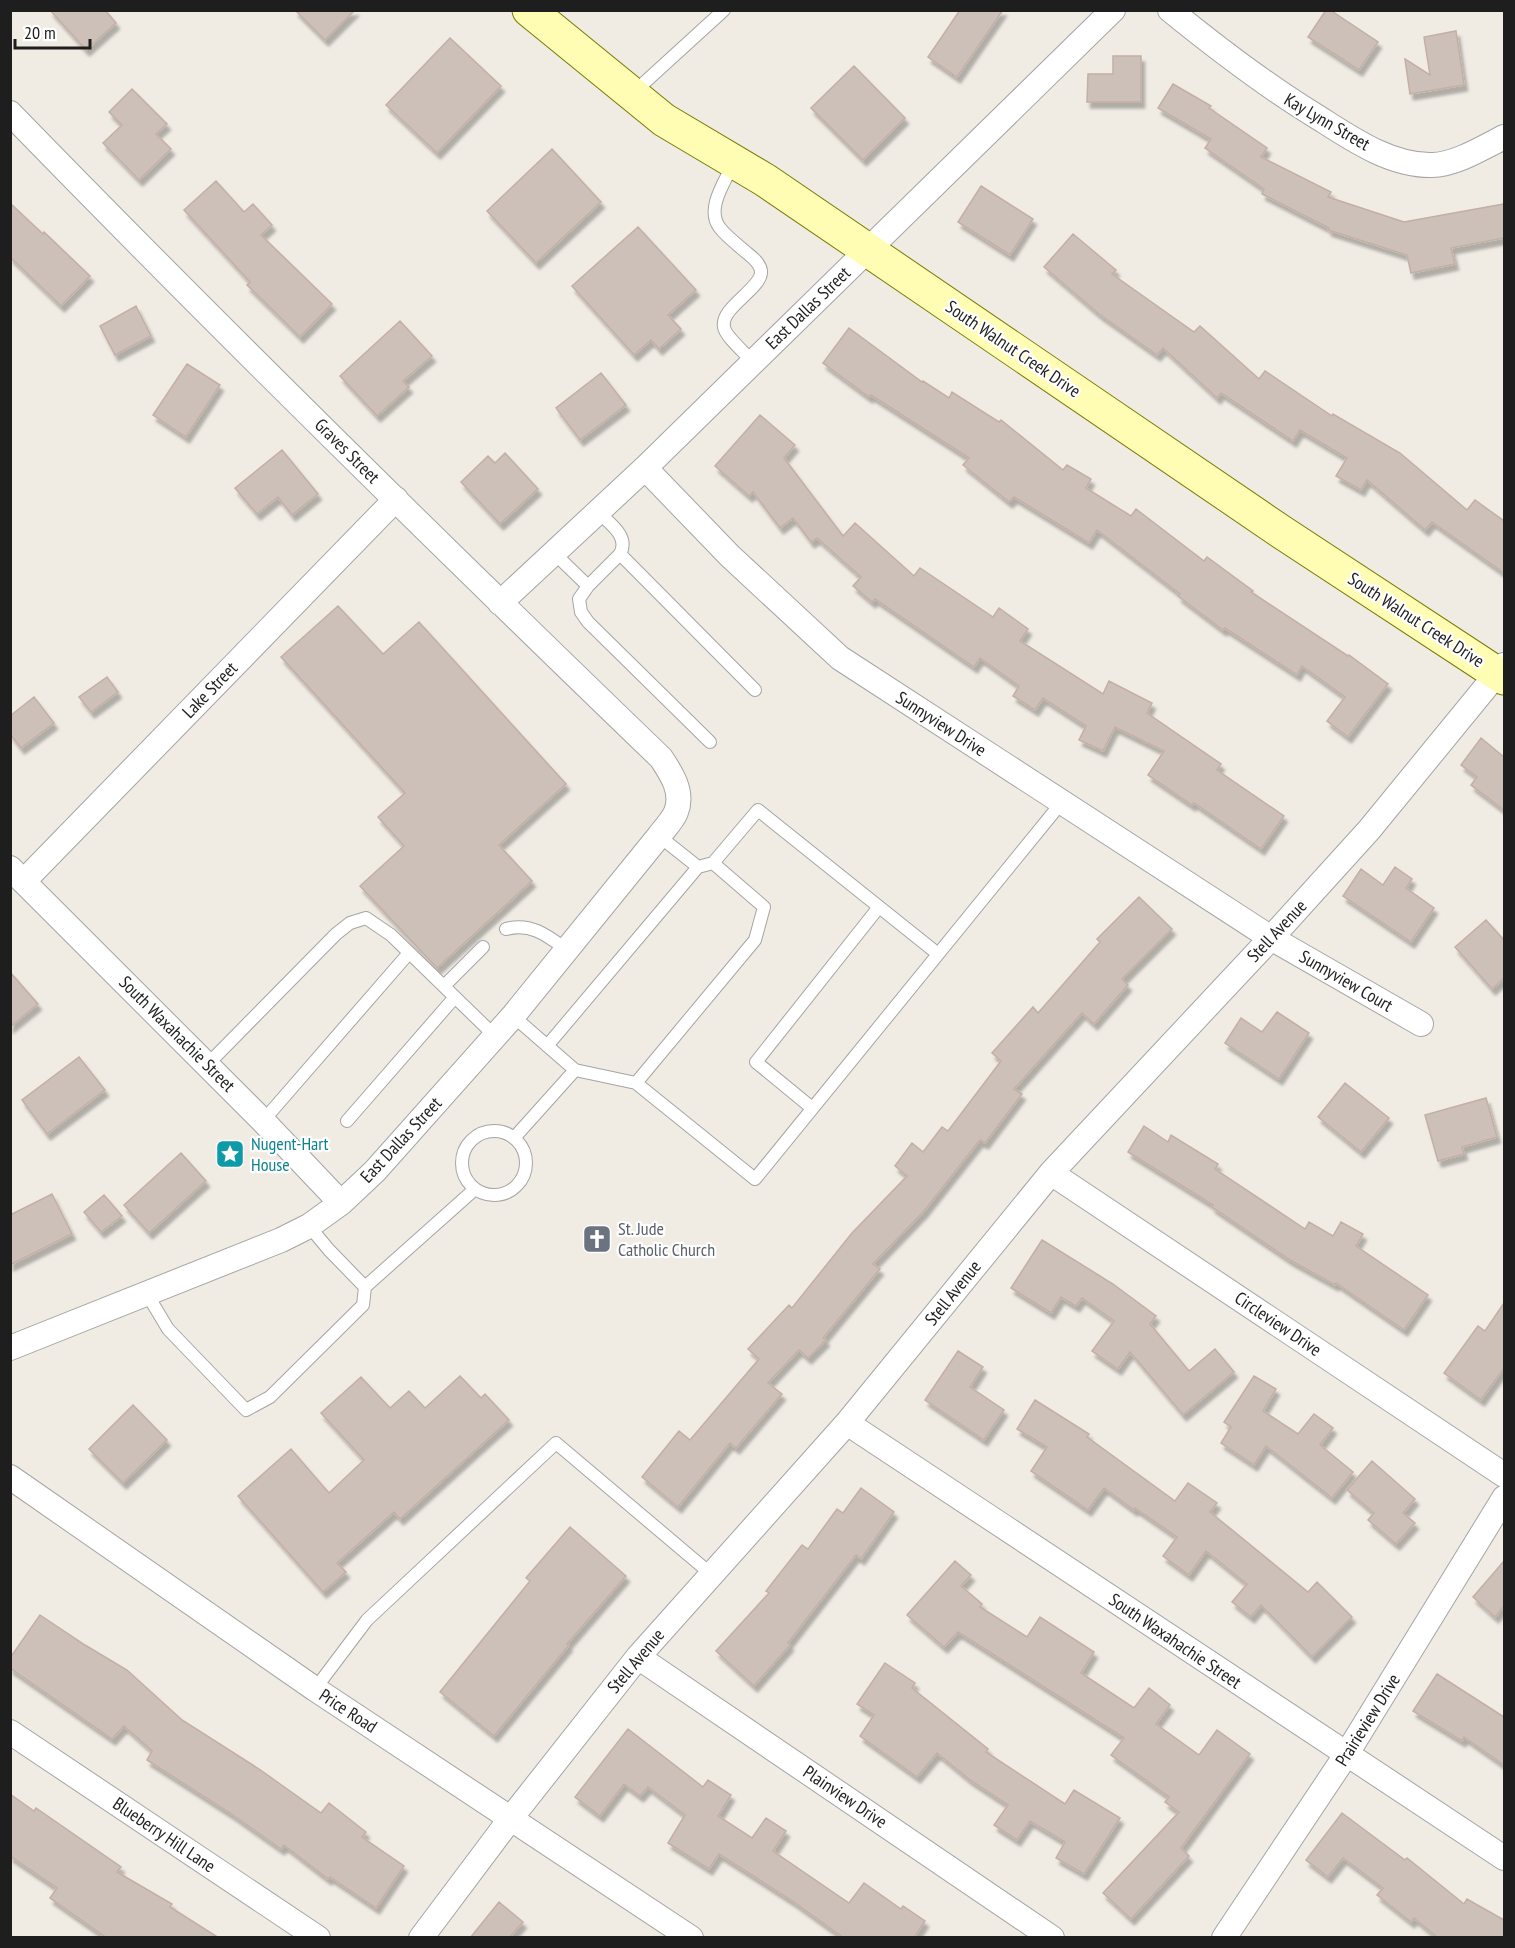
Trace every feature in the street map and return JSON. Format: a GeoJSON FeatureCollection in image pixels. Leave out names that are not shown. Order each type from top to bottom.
{"type":"FeatureCollection","features":[{"type":"Feature","properties":{"kind":"street","name":"South Walnut Creek Drive"},"geometry":{"type":"LineString","coordinates":[[529,10],[664,120],[765,180],[1280,531],[1502,672]]}},
{"type":"Feature","properties":{"kind":"street","name":"East Dallas Street"},"geometry":{"type":"LineString","coordinates":[[500,603],[645,468],[1113,10]]}},
{"type":"Feature","properties":{"kind":"street","name":"Kay Lynn Street"},"geometry":{"type":"LineString","coordinates":[[1170,10],[1270,88],[1356,142],[1405,162],[1434,166],[1463,157],[1504,137]]}},
{"type":"Feature","properties":{"kind":"street","name":"Graves Street"},"geometry":{"type":"LineString","coordinates":[[10,113],[115,221],[396,500],[661,758],[678,790]]}},
{"type":"Feature","properties":{"kind":"street","name":"Sunnyview Drive"},"geometry":{"type":"LineString","coordinates":[[645,468],[730,556],[840,658],[1271,938]]}},
{"type":"Feature","properties":{"kind":"street","name":"Lake Street"},"geometry":{"type":"LineString","coordinates":[[17,874],[396,500]]}},
{"type":"Feature","properties":{"kind":"street","name":"Stell Avenue"},"geometry":{"type":"LineString","coordinates":[[422,1938],[511,1818],[638,1657],[847,1423],[1051,1173],[1369,830],[1502,672]]}},
{"type":"Feature","properties":{"kind":"street","name":"East Dallas Street"},"geometry":{"type":"LineString","coordinates":[[10,1348],[250,1253],[309,1226],[341,1203],[375,1171],[513,1016],[567,950],[676,812],[678,790]]}},
{"type":"Feature","properties":{"kind":"street","name":"South Waxahachie Street"},"geometry":{"type":"LineString","coordinates":[[17,874],[263,1121],[341,1203]]}},
{"type":"Feature","properties":{"kind":"street","name":"Sunnyview Court"},"geometry":{"type":"LineString","coordinates":[[1271,938],[1421,1024]]}},
{"type":"Feature","properties":{"kind":"street","name":"Circleview Drive"},"geometry":{"type":"LineString","coordinates":[[1051,1173],[1504,1475]]}},
{"type":"Feature","properties":{"kind":"street","name":"South Waxahachie Street"},"geometry":{"type":"LineString","coordinates":[[847,1423],[1504,1858]]}},
{"type":"Feature","properties":{"kind":"street","name":"Price Road"},"geometry":{"type":"LineString","coordinates":[[10,1477],[315,1689],[691,1938]]}},
{"type":"Feature","properties":{"kind":"street","name":"Prairieview Drive"},"geometry":{"type":"LineString","coordinates":[[1224,1938],[1347,1755],[1504,1498]]}},
{"type":"Feature","properties":{"kind":"street","name":"Plainview Drive"},"geometry":{"type":"LineString","coordinates":[[638,1657],[1052,1938]]}},
{"type":"Feature","properties":{"kind":"street","name":"Blueberry Hill Lane"},"geometry":{"type":"LineString","coordinates":[[10,1732],[318,1938]]}},
{"type":"Feature","properties":{"kind":"lane"},"geometry":{"type":"LineString","coordinates":[[632,94],[724,10]]}},
{"type":"Feature","properties":{"kind":"lane"},"geometry":{"type":"LineString","coordinates":[[734,162],[716,202],[714,214],[719,227],[755,260],[761,270],[760,278],[734,306],[723,326],[726,333],[753,362]]}},
{"type":"Feature","properties":{"kind":"lane"},"geometry":{"type":"LineString","coordinates":[[598,512],[621,535],[624,548],[579,598],[581,612],[588,622],[710,742]]}},
{"type":"Feature","properties":{"kind":"lane"},"geometry":{"type":"LineString","coordinates":[[554,553],[588,586]]}},
{"type":"Feature","properties":{"kind":"lane"},"geometry":{"type":"LineString","coordinates":[[620,554],[755,690]]}},
{"type":"Feature","properties":{"kind":"lane"},"geometry":{"type":"LineString","coordinates":[[513,1016],[575,1070],[636,1083],[755,1179],[1062,802]]}},
{"type":"Feature","properties":{"kind":"lane"},"geometry":{"type":"LineString","coordinates":[[547,1046],[698,867],[713,862],[758,810],[938,954]]}},
{"type":"Feature","properties":{"kind":"lane"},"geometry":{"type":"LineString","coordinates":[[659,836],[698,867]]}},
{"type":"Feature","properties":{"kind":"lane"},"geometry":{"type":"LineString","coordinates":[[636,1083],[755,940],[764,908],[713,862]]}},
{"type":"Feature","properties":{"kind":"lane"},"geometry":{"type":"LineString","coordinates":[[812,1108],[756,1062],[879,907]]}},
{"type":"Feature","properties":{"kind":"lane"},"geometry":{"type":"LineString","coordinates":[[207,1065],[336,934],[350,923],[366,918],[391,936],[495,1036]]}},
{"type":"Feature","properties":{"kind":"lane"},"geometry":{"type":"LineString","coordinates":[[506,929],[516,926],[530,928],[544,934],[567,950]]}},
{"type":"Feature","properties":{"kind":"lane"},"geometry":{"type":"LineString","coordinates":[[444,986],[483,947]]}},
{"type":"Feature","properties":{"kind":"lane"},"geometry":{"type":"LineString","coordinates":[[263,1121],[409,953]]}},
{"type":"Feature","properties":{"kind":"lane"},"geometry":{"type":"LineString","coordinates":[[347,1121],[455,997]]}},
{"type":"Feature","properties":{"kind":"lane"},"geometry":{"type":"LineString","coordinates":[[514,1138],[575,1070]]}},
{"type":"Feature","properties":{"kind":"lane"},"geometry":{"type":"LineString","coordinates":[[485,1132],[505,1133],[514,1138],[526,1157],[523,1178],[516,1187],[506,1193],[484,1194],[467,1182],[463,1172],[464,1152],[469,1143],[485,1132]]}},
{"type":"Feature","properties":{"kind":"lane"},"geometry":{"type":"LineString","coordinates":[[147,1294],[168,1329],[246,1410],[270,1397],[363,1305],[365,1287],[475,1189]]}},
{"type":"Feature","properties":{"kind":"lane"},"geometry":{"type":"LineString","coordinates":[[309,1226],[365,1287]]}},
{"type":"Feature","properties":{"kind":"lane"},"geometry":{"type":"LineString","coordinates":[[315,1689],[367,1620],[556,1443],[711,1574]]}},
{"type":"Feature","properties":{"kind":"building"},"geometry":{"type":"Polygon","coordinates":[[[50,10],[105,10],[116,23],[86,50],[50,10]]]}},
{"type":"Feature","properties":{"kind":"building"},"geometry":{"type":"Polygon","coordinates":[[[295,10],[355,10],[325,40],[295,10]]]}},
{"type":"Feature","properties":{"kind":"building"},"geometry":{"type":"Polygon","coordinates":[[[960,10],[1003,10],[957,77],[928,57],[960,10]]]}},
{"type":"Feature","properties":{"kind":"building"},"geometry":{"type":"Polygon","coordinates":[[[1326,10],[1330,10],[1378,42],[1359,70],[1308,37],[1326,10]]]}},
{"type":"Feature","properties":{"kind":"building"},"geometry":{"type":"Polygon","coordinates":[[[1456,31],[1464,85],[1410,94],[1405,59],[1430,75],[1424,37],[1456,31]]]}},
{"type":"Feature","properties":{"kind":"building"},"geometry":{"type":"Polygon","coordinates":[[[450,38],[501,86],[437,153],[386,105],[450,38]]]}},
{"type":"Feature","properties":{"kind":"building"},"geometry":{"type":"Polygon","coordinates":[[[1113,56],[1141,56],[1141,102],[1087,102],[1088,74],[1113,74],[1113,56]]]}},
{"type":"Feature","properties":{"kind":"building"},"geometry":{"type":"Polygon","coordinates":[[[854,66],[905,118],[863,160],[811,108],[854,66]]]}},
{"type":"Feature","properties":{"kind":"building"},"geometry":{"type":"Polygon","coordinates":[[[1173,84],[1211,106],[1209,108],[1267,148],[1261,157],[1331,192],[1328,197],[1404,222],[1504,204],[1504,238],[1451,248],[1455,264],[1411,273],[1407,255],[1328,230],[1329,228],[1262,194],[1264,189],[1205,148],[1211,139],[1158,108],[1173,84]]]}},
{"type":"Feature","properties":{"kind":"building"},"geometry":{"type":"Polygon","coordinates":[[[132,89],[167,124],[156,134],[171,149],[139,180],[103,143],[122,125],[109,112],[132,89]]]}},
{"type":"Feature","properties":{"kind":"building"},"geometry":{"type":"Polygon","coordinates":[[[552,149],[601,202],[536,263],[487,211],[552,149]]]}},
{"type":"Feature","properties":{"kind":"building"},"geometry":{"type":"Polygon","coordinates":[[[216,181],[244,212],[253,204],[272,225],[261,235],[332,304],[300,337],[247,285],[250,282],[184,210],[216,181]]]}},
{"type":"Feature","properties":{"kind":"building"},"geometry":{"type":"Polygon","coordinates":[[[981,186],[1033,219],[1010,255],[958,222],[981,186]]]}},
{"type":"Feature","properties":{"kind":"building"},"geometry":{"type":"Polygon","coordinates":[[[10,203],[90,276],[61,306],[10,257],[10,203]]]}},
{"type":"Feature","properties":{"kind":"building"},"geometry":{"type":"Polygon","coordinates":[[[638,227],[696,290],[668,315],[681,329],[659,349],[651,340],[634,355],[572,286],[638,227]]]}},
{"type":"Feature","properties":{"kind":"building"},"geometry":{"type":"Polygon","coordinates":[[[1073,234],[1116,270],[1112,274],[1194,332],[1200,326],[1259,379],[1265,371],[1332,416],[1333,414],[1400,453],[1467,510],[1475,500],[1504,521],[1504,573],[1432,522],[1425,530],[1367,480],[1361,490],[1336,476],[1347,458],[1300,430],[1293,441],[1221,393],[1217,398],[1163,348],[1157,355],[1099,314],[1044,267],[1073,234]]]}},
{"type":"Feature","properties":{"kind":"building"},"geometry":{"type":"Polygon","coordinates":[[[136,306],[151,336],[115,355],[100,326],[136,306]]]}},
{"type":"Feature","properties":{"kind":"building"},"geometry":{"type":"Polygon","coordinates":[[[400,321],[432,356],[403,381],[409,387],[377,416],[340,376],[400,321]]]}},
{"type":"Feature","properties":{"kind":"building"},"geometry":{"type":"Polygon","coordinates":[[[849,328],[922,382],[949,398],[952,392],[999,422],[1001,420],[1063,470],[1067,465],[1091,479],[1086,488],[1131,516],[1136,509],[1204,561],[1207,557],[1253,591],[1251,592],[1349,655],[1388,684],[1348,737],[1327,721],[1345,697],[1302,666],[1297,675],[1225,628],[1223,630],[1097,530],[1089,543],[1014,497],[1009,502],[963,465],[969,458],[871,395],[869,397],[823,363],[849,328]]]}},
{"type":"Feature","properties":{"kind":"building"},"geometry":{"type":"Polygon","coordinates":[[[187,364],[220,385],[186,437],[153,415],[187,364]]]}},
{"type":"Feature","properties":{"kind":"building"},"geometry":{"type":"Polygon","coordinates":[[[601,373],[626,405],[580,440],[556,408],[601,373]]]}},
{"type":"Feature","properties":{"kind":"building"},"geometry":{"type":"Polygon","coordinates":[[[760,415],[795,445],[784,458],[843,536],[855,523],[914,576],[920,568],[993,617],[999,608],[1028,629],[1020,641],[1103,694],[1109,681],[1152,703],[1147,713],[1221,764],[1217,770],[1284,816],[1261,849],[1148,775],[1164,751],[1115,727],[1103,751],[1079,740],[1086,726],[1043,698],[1035,710],[1013,696],[1019,686],[980,658],[974,667],[875,599],[872,602],[853,586],[861,577],[817,538],[811,542],[793,518],[780,528],[753,492],[749,496],[715,466],[760,415]]]}},
{"type":"Feature","properties":{"kind":"building"},"geometry":{"type":"Polygon","coordinates":[[[282,450],[318,494],[292,515],[278,497],[257,514],[235,488],[282,450]]]}},
{"type":"Feature","properties":{"kind":"building"},"geometry":{"type":"Polygon","coordinates":[[[505,453],[538,489],[500,524],[461,482],[488,456],[495,463],[505,453]]]}},
{"type":"Feature","properties":{"kind":"building"},"geometry":{"type":"Polygon","coordinates":[[[338,606],[383,654],[419,622],[566,784],[499,845],[532,881],[437,968],[360,886],[404,846],[378,817],[405,793],[281,657],[338,606]]]}},
{"type":"Feature","properties":{"kind":"building"},"geometry":{"type":"Polygon","coordinates":[[[107,677],[118,692],[91,712],[79,697],[107,677]]]}},
{"type":"Feature","properties":{"kind":"building"},"geometry":{"type":"Polygon","coordinates":[[[34,697],[54,723],[21,748],[10,734],[10,716],[34,697]]]}},
{"type":"Feature","properties":{"kind":"building"},"geometry":{"type":"Polygon","coordinates":[[[1481,738],[1504,757],[1504,810],[1471,785],[1477,777],[1461,765],[1481,738]]]}},
{"type":"Feature","properties":{"kind":"building"},"geometry":{"type":"Polygon","coordinates":[[[1395,867],[1412,879],[1406,888],[1434,908],[1411,942],[1343,896],[1361,869],[1383,885],[1395,867]]]}},
{"type":"Feature","properties":{"kind":"building"},"geometry":{"type":"Polygon","coordinates":[[[1139,897],[1172,929],[1122,979],[1128,985],[1094,1024],[1082,1013],[1014,1089],[1022,1094],[985,1143],[980,1140],[924,1211],[873,1264],[880,1269],[823,1338],[826,1340],[808,1358],[799,1350],[768,1383],[782,1394],[736,1448],[730,1443],[678,1507],[642,1477],[679,1431],[690,1440],[759,1359],[748,1349],[789,1305],[792,1308],[852,1233],[907,1176],[895,1166],[912,1143],[923,1152],[942,1127],[948,1131],[1001,1061],[992,1053],[1033,1007],[1038,1013],[1100,942],[1097,939],[1139,897]]]}},
{"type":"Feature","properties":{"kind":"building"},"geometry":{"type":"Polygon","coordinates":[[[1486,920],[1504,940],[1504,978],[1492,989],[1455,947],[1486,920]]]}},
{"type":"Feature","properties":{"kind":"building"},"geometry":{"type":"Polygon","coordinates":[[[10,972],[38,1004],[10,1027],[10,972]]]}},
{"type":"Feature","properties":{"kind":"building"},"geometry":{"type":"Polygon","coordinates":[[[1277,1012],[1309,1033],[1279,1079],[1225,1043],[1241,1018],[1262,1032],[1277,1012]]]}},
{"type":"Feature","properties":{"kind":"building"},"geometry":{"type":"Polygon","coordinates":[[[79,1057],[105,1090],[47,1134],[22,1100],[79,1057]]]}},
{"type":"Feature","properties":{"kind":"building"},"geometry":{"type":"Polygon","coordinates":[[[1345,1083],[1389,1118],[1361,1152],[1318,1117],[1345,1083]]]}},
{"type":"Feature","properties":{"kind":"building"},"geometry":{"type":"Polygon","coordinates":[[[1486,1098],[1497,1137],[1462,1147],[1464,1154],[1438,1161],[1425,1115],[1486,1098]]]}},
{"type":"Feature","properties":{"kind":"building"},"geometry":{"type":"Polygon","coordinates":[[[1144,1126],[1168,1142],[1171,1135],[1218,1164],[1215,1169],[1305,1229],[1309,1222],[1333,1236],[1341,1222],[1363,1234],[1356,1246],[1428,1295],[1404,1330],[1336,1283],[1335,1285],[1290,1260],[1212,1207],[1213,1205],[1128,1152],[1144,1126]]]}},
{"type":"Feature","properties":{"kind":"building"},"geometry":{"type":"Polygon","coordinates":[[[181,1153],[206,1181],[149,1233],[124,1205],[181,1153]]]}},
{"type":"Feature","properties":{"kind":"building"},"geometry":{"type":"Polygon","coordinates":[[[52,1194],[72,1234],[10,1265],[10,1215],[52,1194]]]}},
{"type":"Feature","properties":{"kind":"building"},"geometry":{"type":"Polygon","coordinates":[[[104,1195],[122,1216],[101,1232],[84,1212],[104,1195]]]}},
{"type":"Feature","properties":{"kind":"building"},"geometry":{"type":"Polygon","coordinates":[[[1042,1240],[1113,1284],[1156,1316],[1150,1324],[1189,1371],[1215,1349],[1234,1372],[1183,1415],[1130,1352],[1118,1369],[1092,1351],[1114,1321],[1082,1298],[1076,1306],[1061,1297],[1051,1313],[1011,1288],[1042,1240]]]}},
{"type":"Feature","properties":{"kind":"building"},"geometry":{"type":"Polygon","coordinates":[[[1504,1303],[1504,1368],[1481,1400],[1444,1373],[1478,1326],[1485,1331],[1504,1303]]]}},
{"type":"Feature","properties":{"kind":"building"},"geometry":{"type":"Polygon","coordinates":[[[958,1351],[983,1367],[970,1387],[1004,1410],[984,1440],[925,1400],[958,1351]]]}},
{"type":"Feature","properties":{"kind":"building"},"geometry":{"type":"Polygon","coordinates":[[[460,1376],[481,1398],[485,1394],[509,1420],[400,1519],[394,1512],[337,1563],[346,1572],[323,1592],[238,1496],[291,1449],[329,1493],[364,1460],[321,1413],[361,1377],[390,1408],[409,1391],[425,1408],[460,1376]]]}},
{"type":"Feature","properties":{"kind":"building"},"geometry":{"type":"Polygon","coordinates":[[[1254,1376],[1276,1389],[1263,1411],[1298,1434],[1314,1414],[1333,1428],[1320,1445],[1353,1472],[1332,1498],[1266,1446],[1254,1465],[1221,1443],[1231,1427],[1224,1422],[1254,1376]]]}},
{"type":"Feature","properties":{"kind":"building"},"geometry":{"type":"Polygon","coordinates":[[[1035,1400],[1089,1434],[1087,1437],[1175,1501],[1188,1483],[1217,1503],[1210,1512],[1308,1592],[1317,1582],[1352,1617],[1312,1657],[1261,1605],[1251,1617],[1232,1602],[1247,1584],[1206,1551],[1189,1575],[1163,1556],[1177,1537],[1135,1508],[1134,1510],[1104,1488],[1088,1510],[1031,1471],[1047,1447],[1017,1429],[1035,1400]]]}},
{"type":"Feature","properties":{"kind":"building"},"geometry":{"type":"Polygon","coordinates":[[[133,1405],[167,1440],[123,1483],[89,1449],[133,1405]]]}},
{"type":"Feature","properties":{"kind":"building"},"geometry":{"type":"Polygon","coordinates":[[[1372,1461],[1415,1499],[1403,1513],[1415,1523],[1396,1544],[1368,1520],[1374,1513],[1347,1490],[1372,1461]]]}},
{"type":"Feature","properties":{"kind":"building"},"geometry":{"type":"Polygon","coordinates":[[[861,1488],[894,1512],[861,1559],[856,1555],[788,1643],[790,1645],[754,1686],[716,1651],[769,1593],[766,1591],[802,1545],[808,1549],[837,1509],[843,1513],[861,1488]]]}},
{"type":"Feature","properties":{"kind":"building"},"geometry":{"type":"Polygon","coordinates":[[[570,1527],[626,1576],[567,1644],[569,1645],[494,1736],[440,1692],[530,1581],[526,1578],[570,1527]]]}},
{"type":"Feature","properties":{"kind":"building"},"geometry":{"type":"Polygon","coordinates":[[[955,1561],[971,1575],[961,1586],[982,1604],[980,1607],[1027,1637],[1040,1617],[1094,1652],[1081,1673],[1134,1708],[1149,1688],[1170,1705],[1156,1724],[1199,1755],[1217,1730],[1250,1754],[1181,1848],[1189,1856],[1131,1919],[1103,1893],[1179,1812],[1165,1802],[1169,1797],[1111,1755],[1124,1738],[958,1632],[944,1647],[907,1615],[955,1561]]]}},
{"type":"Feature","properties":{"kind":"building"},"geometry":{"type":"Polygon","coordinates":[[[1504,1561],[1504,1606],[1495,1617],[1473,1597],[1504,1561]]]}},
{"type":"Feature","properties":{"kind":"building"},"geometry":{"type":"Polygon","coordinates":[[[40,1615],[127,1670],[182,1720],[259,1769],[321,1813],[329,1803],[366,1832],[362,1837],[404,1866],[376,1908],[330,1877],[328,1879],[284,1845],[281,1849],[147,1760],[152,1751],[124,1726],[112,1739],[10,1668],[10,1658],[40,1615]]]}},
{"type":"Feature","properties":{"kind":"building"},"geometry":{"type":"Polygon","coordinates":[[[885,1663],[915,1683],[912,1688],[988,1749],[986,1752],[1065,1804],[1074,1790],[1120,1818],[1084,1874],[1056,1858],[1065,1842],[1030,1821],[1017,1840],[994,1825],[1008,1805],[970,1780],[937,1753],[917,1777],[860,1736],[874,1715],[857,1704],[885,1663]]]}},
{"type":"Feature","properties":{"kind":"building"},"geometry":{"type":"Polygon","coordinates":[[[1437,1674],[1504,1717],[1504,1765],[1464,1737],[1462,1741],[1413,1711],[1437,1674]]]}},
{"type":"Feature","properties":{"kind":"building"},"geometry":{"type":"Polygon","coordinates":[[[628,1729],[703,1787],[708,1780],[731,1795],[718,1816],[752,1838],[766,1818],[786,1831],[773,1851],[849,1903],[864,1883],[901,1909],[903,1906],[925,1921],[914,1938],[844,1938],[791,1900],[719,1854],[709,1869],[668,1843],[685,1815],[648,1787],[640,1796],[624,1784],[600,1816],[575,1797],[628,1729]]]}},
{"type":"Feature","properties":{"kind":"building"},"geometry":{"type":"Polygon","coordinates":[[[10,1794],[34,1811],[36,1808],[121,1867],[117,1872],[172,1904],[170,1907],[219,1938],[107,1938],[50,1898],[57,1888],[10,1856],[10,1794]]]}},
{"type":"Feature","properties":{"kind":"building"},"geometry":{"type":"Polygon","coordinates":[[[1342,1813],[1405,1860],[1407,1858],[1464,1904],[1467,1899],[1504,1920],[1504,1938],[1438,1938],[1414,1918],[1411,1922],[1377,1895],[1383,1888],[1343,1858],[1328,1877],[1306,1860],[1342,1813]]]}},
{"type":"Feature","properties":{"kind":"building"},"geometry":{"type":"Polygon","coordinates":[[[499,1902],[523,1922],[509,1938],[470,1938],[499,1902]]]}},
{"type":"Feature","properties":{"kind":"place","name":"Nugent-Hart House"},"geometry":{"type":"Point","coordinates":[230,1154]}},
{"type":"Feature","properties":{"kind":"place","name":"St. Jude Catholic Church"},"geometry":{"type":"Point","coordinates":[597,1239]}}]}
